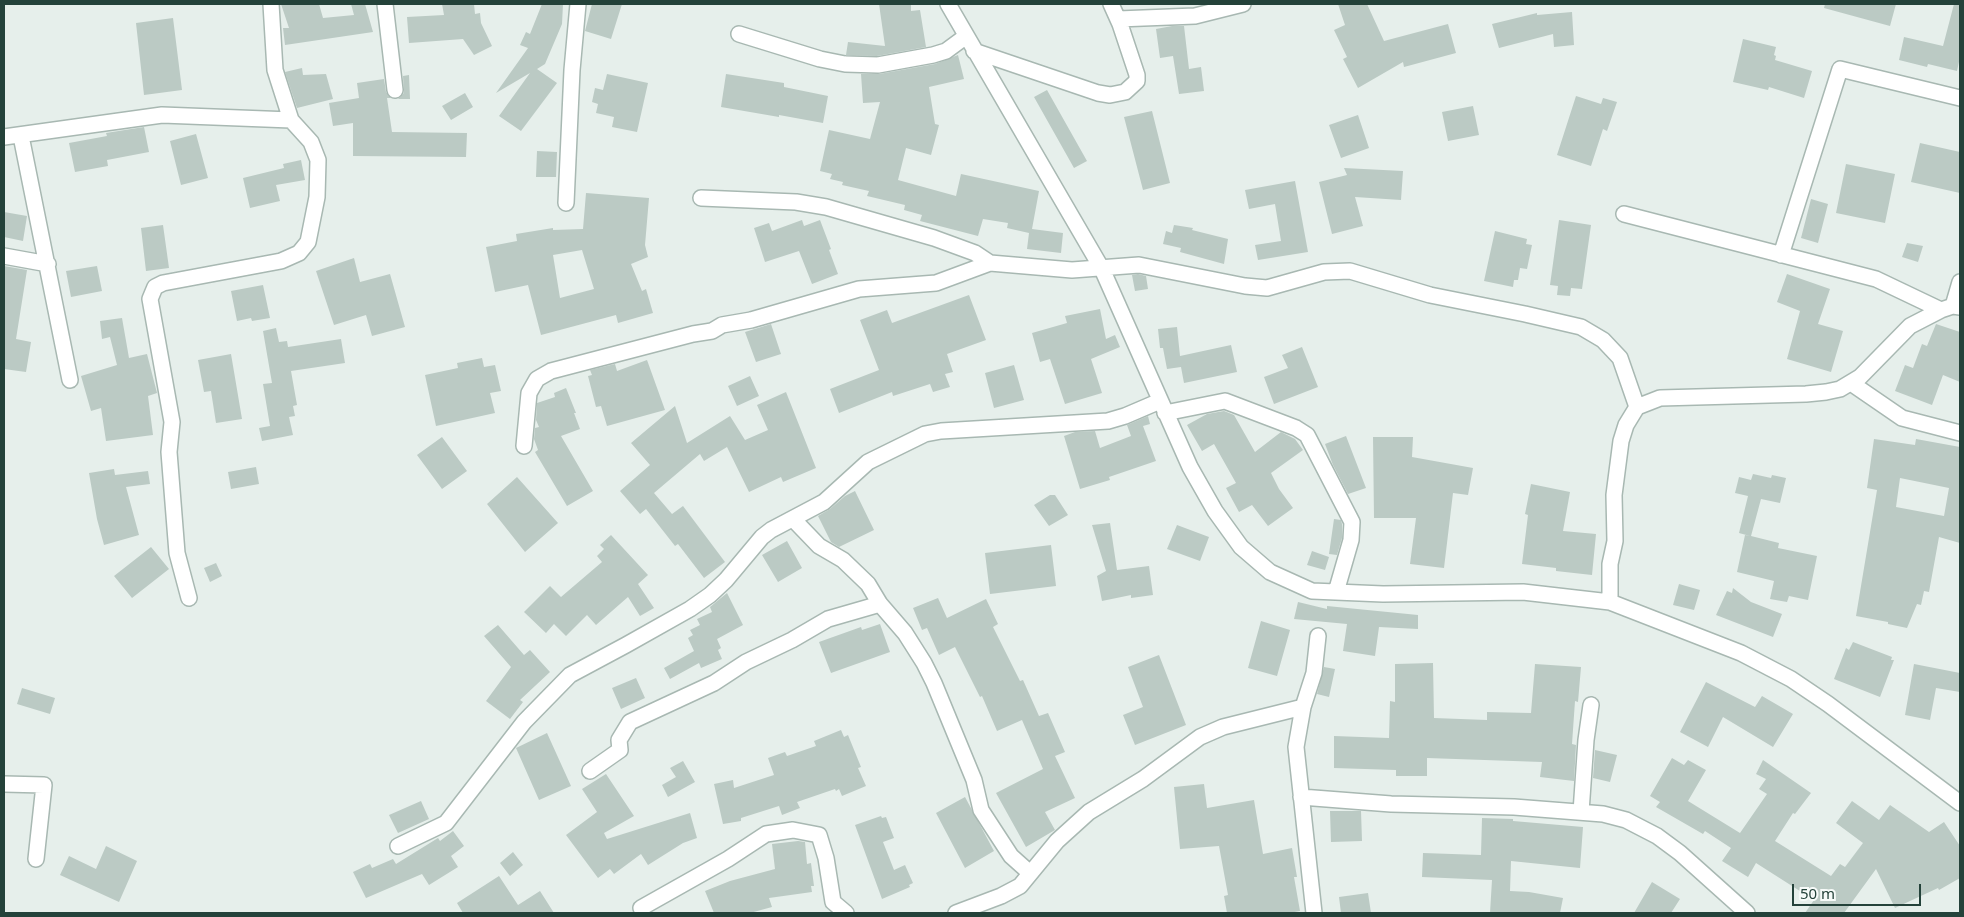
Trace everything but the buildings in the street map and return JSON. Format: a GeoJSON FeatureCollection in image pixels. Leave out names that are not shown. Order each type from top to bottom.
{"type":"FeatureCollection","features":[{"type":"Feature","properties":{"kind":"street"},"geometry":{"type":"LineString","coordinates":[[188,598],[177,553],[170,452],[172,422],[150,299],[156,287],[163,284],[281,262],[292,258],[304,248],[310,234],[317,197],[318,160],[311,142],[291,120],[275,70],[271,4]]}},
{"type":"Feature","properties":{"kind":"street"},"geometry":{"type":"LineString","coordinates":[[385,4],[395,90]]}},
{"type":"Feature","properties":{"kind":"street"},"geometry":{"type":"LineString","coordinates":[[566,204],[572,70],[578,4]]}},
{"type":"Feature","properties":{"kind":"street"},"geometry":{"type":"LineString","coordinates":[[948,4],[965,37],[1102,269],[1194,475],[1215,511],[1242,546],[1270,572],[1312,591],[1383,594],[1523,592],[1610,602],[1741,652],[1791,679],[1828,704],[1960,803]]}},
{"type":"Feature","properties":{"kind":"street"},"geometry":{"type":"LineString","coordinates":[[974,51],[1098,93],[1110,95],[1125,92],[1132,87],[1137,75],[1111,4]]}},
{"type":"Feature","properties":{"kind":"street"},"geometry":{"type":"LineString","coordinates":[[1118,19],[1195,16],[1243,4]]}},
{"type":"Feature","properties":{"kind":"street"},"geometry":{"type":"LineString","coordinates":[[739,34],[820,59],[845,64],[878,65],[946,51],[965,37]]}},
{"type":"Feature","properties":{"kind":"street"},"geometry":{"type":"LineString","coordinates":[[1781,255],[1840,69],[1960,98]]}},
{"type":"Feature","properties":{"kind":"street"},"geometry":{"type":"LineString","coordinates":[[4,137],[162,115],[291,120]]}},
{"type":"Feature","properties":{"kind":"street"},"geometry":{"type":"LineString","coordinates":[[22,136],[70,380]]}},
{"type":"Feature","properties":{"kind":"street"},"geometry":{"type":"LineString","coordinates":[[701,198],[796,202],[826,207],[934,238],[975,253],[990,263]]}},
{"type":"Feature","properties":{"kind":"street"},"geometry":{"type":"LineString","coordinates":[[1624,214],[1876,279],[1951,308]]}},
{"type":"Feature","properties":{"kind":"street"},"geometry":{"type":"LineString","coordinates":[[4,256],[48,264]]}},
{"type":"Feature","properties":{"kind":"street"},"geometry":{"type":"LineString","coordinates":[[524,446],[530,393],[537,379],[551,371],[693,334],[712,331],[722,325],[751,320],[859,289],[936,282],[990,263],[1072,270],[1139,266],[1245,286],[1267,288],[1324,272],[1350,271],[1430,295],[1581,327],[1603,340],[1620,358],[1637,407]]}},
{"type":"Feature","properties":{"kind":"street"},"geometry":{"type":"LineString","coordinates":[[1610,602],[1610,564],[1615,541],[1614,495],[1621,442],[1626,424],[1637,407],[1660,398],[1826,392],[1840,389],[1852,383],[1910,326],[1951,308],[1960,282]]}},
{"type":"Feature","properties":{"kind":"street"},"geometry":{"type":"LineString","coordinates":[[1852,383],[1902,418],[1960,434]]}},
{"type":"Feature","properties":{"kind":"street"},"geometry":{"type":"LineString","coordinates":[[398,846],[446,823],[524,722],[570,675],[703,600],[726,580],[762,537],[824,502],[862,466],[890,450],[925,434],[941,431],[1108,421],[1163,407],[1225,401],[1296,428],[1307,435],[1352,522],[1351,540],[1336,592]]}},
{"type":"Feature","properties":{"kind":"street"},"geometry":{"type":"LineString","coordinates":[[793,519],[819,546],[842,560],[868,584],[880,604],[905,633],[924,663],[974,780],[981,810],[1011,856],[1030,873]]}},
{"type":"Feature","properties":{"kind":"street"},"geometry":{"type":"LineString","coordinates":[[590,771],[620,750],[619,740],[630,722],[714,683],[746,662],[792,640],[828,619],[880,604]]}},
{"type":"Feature","properties":{"kind":"street"},"geometry":{"type":"LineString","coordinates":[[1314,913],[1296,747],[1303,707],[1314,673],[1318,636]]}},
{"type":"Feature","properties":{"kind":"street"},"geometry":{"type":"LineString","coordinates":[[1581,812],[1586,740],[1591,705]]}},
{"type":"Feature","properties":{"kind":"street"},"geometry":{"type":"LineString","coordinates":[[955,913],[1001,896],[1020,886],[1057,841],[1089,812],[1143,779],[1200,737],[1223,727],[1303,707]]}},
{"type":"Feature","properties":{"kind":"street"},"geometry":{"type":"LineString","coordinates":[[4,784],[44,785],[36,859]]}},
{"type":"Feature","properties":{"kind":"street"},"geometry":{"type":"LineString","coordinates":[[1301,797],[1391,804],[1514,807],[1603,814],[1626,820],[1657,836],[1680,853],[1747,913]]}},
{"type":"Feature","properties":{"kind":"street"},"geometry":{"type":"LineString","coordinates":[[641,908],[728,859],[766,834],[793,830],[819,836],[826,858],[833,902],[846,913]]}}]}
